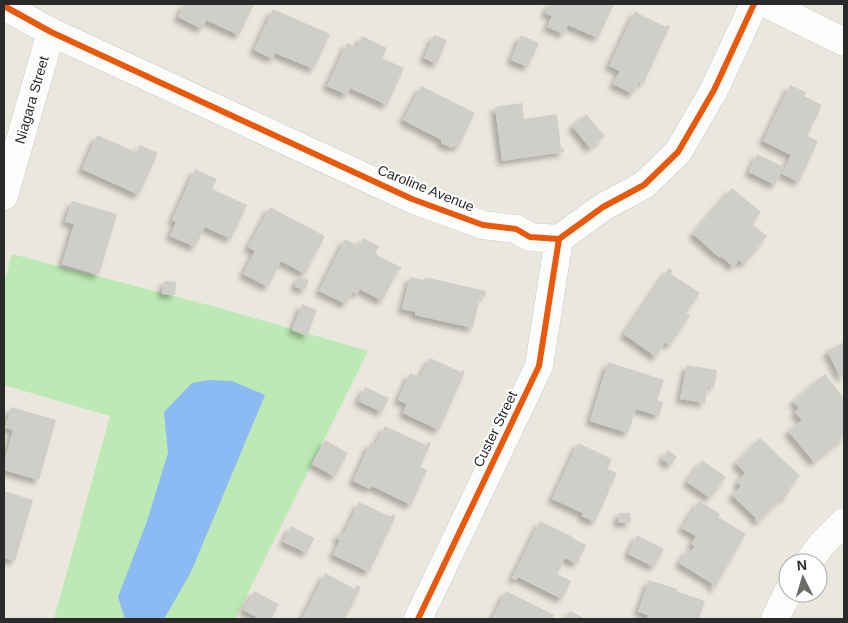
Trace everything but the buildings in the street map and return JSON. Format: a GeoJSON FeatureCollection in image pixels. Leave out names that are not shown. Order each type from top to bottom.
{"type":"FeatureCollection","features":[{"type":"Feature","properties":{"kind":"street"},"geometry":{"type":"LineString","coordinates":[[558,239],[603,207],[644,185],[678,152],[714,90],[754,4]]}},
{"type":"Feature","properties":{"kind":"street"},"geometry":{"type":"LineString","coordinates":[[767,4],[844,42]]}},
{"type":"Feature","properties":{"kind":"street","name":"Caroline Avenue"},"geometry":{"type":"LineString","coordinates":[[4,6],[51,32],[412,199],[484,225],[516,229],[530,237],[558,239]]}},
{"type":"Feature","properties":{"kind":"street","name":"Niagara Street"},"geometry":{"type":"LineString","coordinates":[[4,196],[51,32]]}},
{"type":"Feature","properties":{"kind":"street","name":"Custer Street"},"geometry":{"type":"LineString","coordinates":[[418,619],[539,366],[558,239]]}},
{"type":"Feature","properties":{"kind":"street"},"geometry":{"type":"LineString","coordinates":[[815,553],[844,522]]}},
{"type":"Feature","properties":{"kind":"street"},"geometry":{"type":"LineString","coordinates":[[775,619],[783,603]]}},
{"type":"Feature","properties":{"kind":"green space"},"geometry":{"type":"Polygon","coordinates":[[[12,254],[212,306],[368,351],[235,619],[54,619],[110,416],[4,385],[4,283],[12,254]]]}},
{"type":"Feature","properties":{"kind":"water"},"geometry":{"type":"Polygon","coordinates":[[[208,380],[232,381],[265,395],[191,572],[164,619],[125,619],[118,597],[147,521],[168,453],[164,412],[192,383],[208,380]]]}},
{"type":"Feature","properties":{"kind":"cycle path"},"geometry":{"type":"LineString","coordinates":[[4,6],[51,32],[412,199],[483,225],[516,229],[530,237],[559,239],[603,207],[644,185],[678,152],[714,90],[754,4]]}},
{"type":"Feature","properties":{"kind":"cycle path"},"geometry":{"type":"LineString","coordinates":[[418,619],[539,366],[559,239]]}}]}
